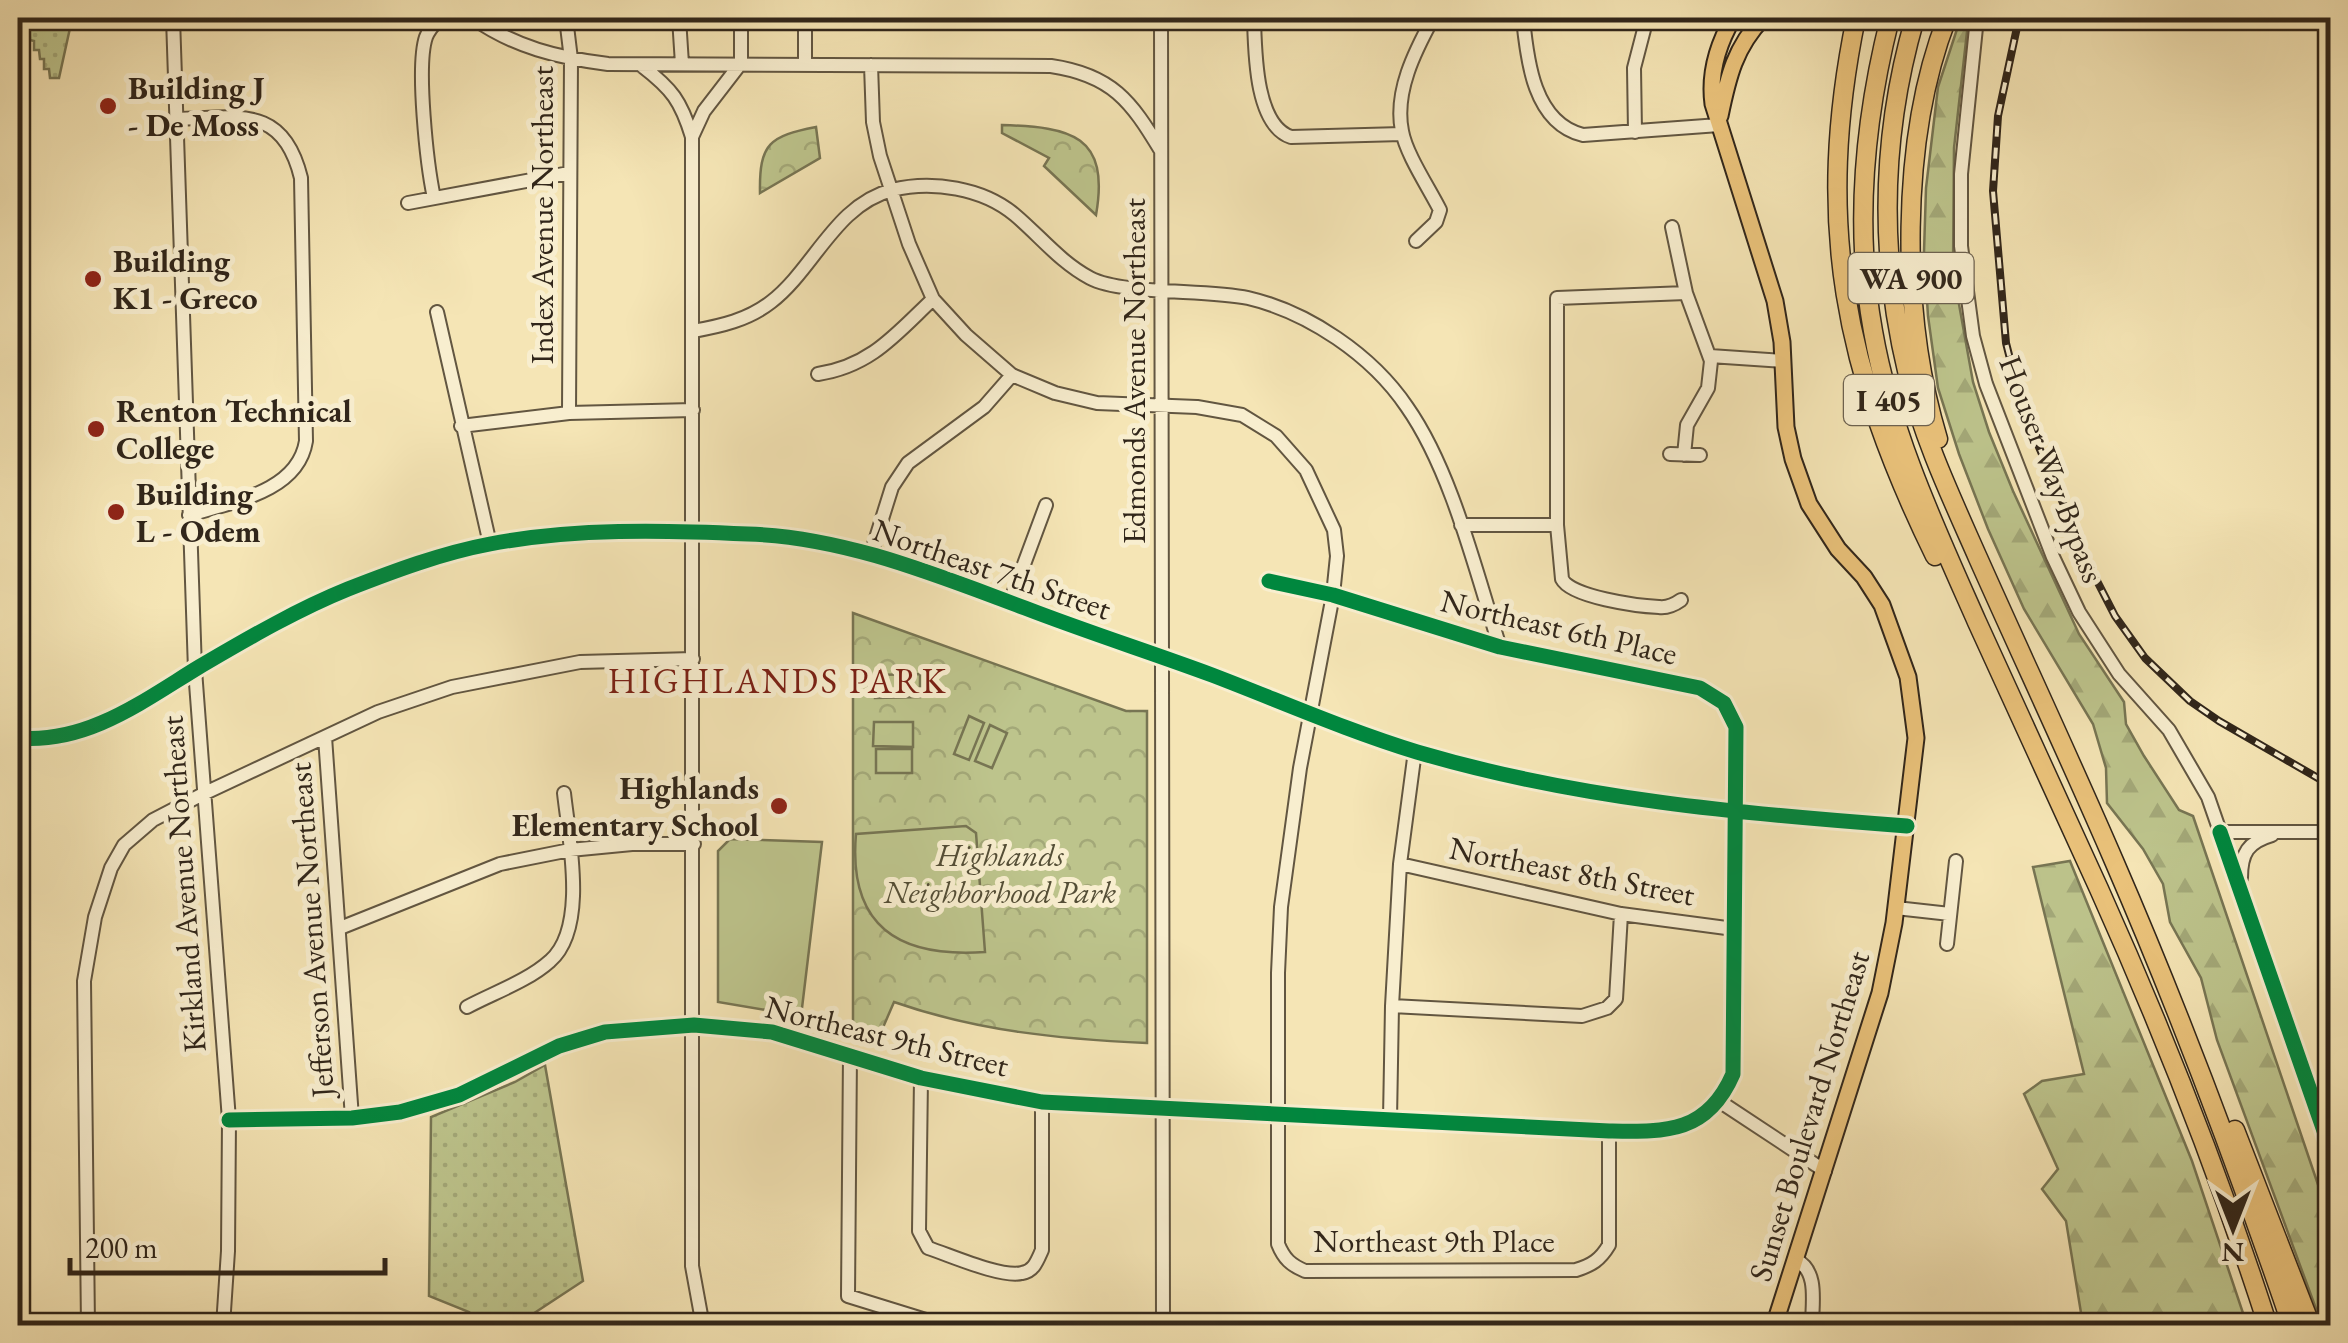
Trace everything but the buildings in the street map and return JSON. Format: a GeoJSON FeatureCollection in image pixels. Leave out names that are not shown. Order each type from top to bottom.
{"type":"FeatureCollection","features":[{"type":"Feature","properties":{"kind":"highway"},"geometry":{"type":"LineString","coordinates":[[1844,18],[1849,51]]}},
{"type":"Feature","properties":{"kind":"highway","name":"WA 900"},"geometry":{"type":"LineString","coordinates":[[1856,18],[1839,116],[1836,188],[1841,265],[1856,352],[1882,436],[1905,492],[2038,757]]}},
{"type":"Feature","properties":{"kind":"highway","name":"I 405"},"geometry":{"type":"LineString","coordinates":[[1890,18],[1874,88],[1864,165],[1865,262],[1872,330],[1889,401],[1920,493],[2161,1033],[2216,1174],[2268,1326]]}},
{"type":"Feature","properties":{"kind":"highway","name":"I 405"},"geometry":{"type":"LineString","coordinates":[[1915,18],[1892,125],[1887,186],[1889,261],[1899,335],[1919,415],[2184,1027],[2292,1326]]}},
{"type":"Feature","properties":{"kind":"highway","name":"WA 900"},"geometry":{"type":"LineString","coordinates":[[1947,18],[1926,88],[1917,141],[1910,268],[1930,408],[1968,534]]}},
{"type":"Feature","properties":{"kind":"highway"},"geometry":{"type":"LineString","coordinates":[[2184,1027],[2247,1156],[2311,1326]]}},
{"type":"Feature","properties":{"kind":"main road"},"geometry":{"type":"LineString","coordinates":[[1718,125],[1712,92],[1714,73],[1718,51],[1733,18]]}},
{"type":"Feature","properties":{"kind":"main road","name":"Sunset Boulevard Northeast"},"geometry":{"type":"LineString","coordinates":[[1763,18],[1750,31],[1730,68],[1718,125],[1775,301],[1786,428],[1793,458],[1810,504],[1838,550],[1864,577],[1882,606],[1908,677],[1916,738],[1896,908],[1880,993],[1774,1326]]}},
{"type":"Feature","properties":{"kind":"street","name":"Kirkland Avenue Northeast"},"geometry":{"type":"LineString","coordinates":[[174,18],[194,670],[229,1120],[223,1326]]}},
{"type":"Feature","properties":{"kind":"street"},"geometry":{"type":"LineString","coordinates":[[434,198],[428,168],[422,57],[425,39],[440,18]]}},
{"type":"Feature","properties":{"kind":"street"},"geometry":{"type":"LineString","coordinates":[[473,18],[524,46],[571,60],[642,66],[741,63],[1052,66],[1080,70],[1117,91],[1137,110],[1162,153]]}},
{"type":"Feature","properties":{"kind":"street","name":"Index Avenue Northeast"},"geometry":{"type":"LineString","coordinates":[[566,18],[571,60],[569,413]]}},
{"type":"Feature","properties":{"kind":"street"},"geometry":{"type":"LineString","coordinates":[[680,18],[682,64]]}},
{"type":"Feature","properties":{"kind":"street"},"geometry":{"type":"LineString","coordinates":[[692,137],[704,112],[741,63],[741,18]]}},
{"type":"Feature","properties":{"kind":"street"},"geometry":{"type":"LineString","coordinates":[[804,64],[806,18]]}},
{"type":"Feature","properties":{"kind":"street","name":"Edmonds Avenue Northeast"},"geometry":{"type":"LineString","coordinates":[[1161,18],[1162,1326]]}},
{"type":"Feature","properties":{"kind":"street"},"geometry":{"type":"LineString","coordinates":[[1254,18],[1255,51],[1267,116],[1280,133],[1402,134]]}},
{"type":"Feature","properties":{"kind":"street"},"geometry":{"type":"LineString","coordinates":[[1416,240],[1436,222],[1440,210],[1402,134],[1400,102],[1420,42],[1433,18]]}},
{"type":"Feature","properties":{"kind":"street"},"geometry":{"type":"LineString","coordinates":[[1523,18],[1526,52],[1544,109],[1572,132],[1635,132],[1718,125]]}},
{"type":"Feature","properties":{"kind":"street"},"geometry":{"type":"LineString","coordinates":[[1635,132],[1634,68],[1646,18]]}},
{"type":"Feature","properties":{"kind":"street","name":"Houser Way Bypass"},"geometry":{"type":"LineString","coordinates":[[1977,18],[1961,174],[1960,246],[1986,384],[2053,557],[2079,612],[2119,674],[2169,730],[2208,797],[2330,1148]]}},
{"type":"Feature","properties":{"kind":"street","name":"Northeast 9th Place"},"geometry":{"type":"LineString","coordinates":[[871,65],[873,122],[909,244],[933,299],[966,334],[1012,374],[1055,393],[1097,403],[1197,406],[1242,416],[1276,436],[1306,470],[1334,530],[1337,556],[1333,595],[1309,712],[1281,907],[1278,1244],[1292,1265],[1305,1271],[1576,1270],[1590,1265],[1602,1258],[1608,1245],[1608,1131]]}},
{"type":"Feature","properties":{"kind":"street"},"geometry":{"type":"LineString","coordinates":[[642,66],[674,94],[683,107],[692,137],[692,1266],[703,1326]]}},
{"type":"Feature","properties":{"kind":"street"},"geometry":{"type":"LineString","coordinates":[[177,119],[248,118],[267,124],[290,144],[302,178],[306,440],[303,457],[291,476],[256,494],[189,516]]}},
{"type":"Feature","properties":{"kind":"street"},"geometry":{"type":"LineString","coordinates":[[408,203],[569,173]]}},
{"type":"Feature","properties":{"kind":"street"},"geometry":{"type":"LineString","coordinates":[[694,330],[726,325],[772,301],[846,217],[870,200],[892,190],[933,186],[976,194],[1012,212],[1068,264],[1094,281],[1223,292],[1265,302],[1300,316],[1350,349],[1407,406],[1434,458],[1460,525],[1500,647]]}},
{"type":"Feature","properties":{"kind":"street"},"geometry":{"type":"LineString","coordinates":[[1672,227],[1686,292],[1710,356],[1710,382],[1677,454],[1700,456]]}},
{"type":"Feature","properties":{"kind":"street"},"geometry":{"type":"LineString","coordinates":[[1681,600],[1662,608],[1578,594],[1565,586],[1560,571],[1558,525],[1557,298],[1686,292]]}},
{"type":"Feature","properties":{"kind":"street"},"geometry":{"type":"LineString","coordinates":[[818,374],[847,370],[876,352],[933,299]]}},
{"type":"Feature","properties":{"kind":"street"},"geometry":{"type":"LineString","coordinates":[[436,312],[490,544]]}},
{"type":"Feature","properties":{"kind":"street"},"geometry":{"type":"LineString","coordinates":[[1710,356],[1783,361]]}},
{"type":"Feature","properties":{"kind":"street"},"geometry":{"type":"LineString","coordinates":[[870,554],[892,487],[908,463],[984,407],[1012,374]]}},
{"type":"Feature","properties":{"kind":"street"},"geometry":{"type":"LineString","coordinates":[[460,426],[569,413],[693,410]]}},
{"type":"Feature","properties":{"kind":"street"},"geometry":{"type":"LineString","coordinates":[[1010,602],[1046,505]]}},
{"type":"Feature","properties":{"kind":"street"},"geometry":{"type":"LineString","coordinates":[[1460,525],[1558,525]]}},
{"type":"Feature","properties":{"kind":"street","name":"Northeast 7th Street"},"geometry":{"type":"LineString","coordinates":[[18,738],[61,736],[99,725],[265,628],[408,566],[490,544],[600,534],[752,534],[794,538],[870,554],[940,575],[1415,751],[1547,784],[1733,812],[1907,826]]}},
{"type":"Feature","properties":{"kind":"street","name":"Northeast 6th Place"},"geometry":{"type":"LineString","coordinates":[[1269,581],[1333,595],[1500,647],[1700,688],[1715,695],[1732,713],[1736,728],[1733,1074],[1719,1101]]}},
{"type":"Feature","properties":{"kind":"street"},"geometry":{"type":"LineString","coordinates":[[88,1326],[84,981],[95,917],[110,868],[124,846],[153,820],[203,794],[378,712],[452,686],[580,662],[693,659]]}},
{"type":"Feature","properties":{"kind":"street","name":"Jefferson Avenue Northeast"},"geometry":{"type":"LineString","coordinates":[[326,738],[352,1118]]}},
{"type":"Feature","properties":{"kind":"street"},"geometry":{"type":"LineString","coordinates":[[1390,1119],[1400,864],[1415,751]]}},
{"type":"Feature","properties":{"kind":"street"},"geometry":{"type":"LineString","coordinates":[[467,1006],[531,973],[560,950],[572,920],[564,794]]}},
{"type":"Feature","properties":{"kind":"street"},"geometry":{"type":"LineString","coordinates":[[2220,832],[2330,832]]}},
{"type":"Feature","properties":{"kind":"street"},"geometry":{"type":"LineString","coordinates":[[2241,890],[2241,864],[2246,849],[2253,842],[2286,832]]}},
{"type":"Feature","properties":{"kind":"street"},"geometry":{"type":"LineString","coordinates":[[340,928],[500,864],[570,850],[694,844]]}},
{"type":"Feature","properties":{"kind":"street"},"geometry":{"type":"LineString","coordinates":[[1947,944],[1956,861]]}},
{"type":"Feature","properties":{"kind":"street","name":"Northeast 8th Street"},"geometry":{"type":"LineString","coordinates":[[1400,864],[1621,914],[1734,929]]}},
{"type":"Feature","properties":{"kind":"street"},"geometry":{"type":"LineString","coordinates":[[1896,908],[1950,914]]}},
{"type":"Feature","properties":{"kind":"street"},"geometry":{"type":"LineString","coordinates":[[1392,1006],[1582,1016],[1596,1013],[1616,999],[1621,914]]}},
{"type":"Feature","properties":{"kind":"street","name":"Northeast 9th Street"},"geometry":{"type":"LineString","coordinates":[[229,1120],[352,1118],[432,1104],[459,1095],[559,1046],[606,1032],[694,1025],[772,1032],[921,1078],[1042,1102],[1608,1131],[1673,1130],[1704,1115],[1719,1101]]}},
{"type":"Feature","properties":{"kind":"street"},"geometry":{"type":"LineString","coordinates":[[850,1054],[848,1296],[945,1326]]}},
{"type":"Feature","properties":{"kind":"street"},"geometry":{"type":"LineString","coordinates":[[921,1078],[919,1232],[928,1248],[1001,1271],[1021,1274],[1034,1267],[1042,1250],[1042,1102]]}},
{"type":"Feature","properties":{"kind":"street"},"geometry":{"type":"LineString","coordinates":[[1719,1101],[1824,1172]]}},
{"type":"Feature","properties":{"kind":"street"},"geometry":{"type":"LineString","coordinates":[[1796,1260],[1808,1269],[1812,1282],[1812,1326]]}},
{"type":"Feature","properties":{"kind":"green space"},"geometry":{"type":"Polygon","coordinates":[[[72,19],[59,78],[50,78],[49,69],[44,69],[44,59],[40,59],[39,50],[34,50],[34,41],[30,40],[29,21],[72,19]]]}},
{"type":"Feature","properties":{"kind":"green space"},"geometry":{"type":"Polygon","coordinates":[[[1959,23],[1968,23],[1954,148],[1953,271],[1973,382],[2013,491],[2079,634],[2124,702],[2126,724],[2144,756],[2179,810],[2193,816],[2330,1220],[2330,1325],[2322,1325],[2217,1040],[2201,978],[2170,922],[2163,884],[2143,849],[2107,803],[2106,768],[2093,724],[2024,609],[1988,529],[1938,388],[1924,252],[1926,188],[1938,87],[1959,23]]]}},
{"type":"Feature","properties":{"kind":"green space"},"geometry":{"type":"Polygon","coordinates":[[[1002,125],[1048,129],[1080,141],[1091,152],[1097,167],[1096,215],[1044,166],[1049,158],[1002,133],[1002,125]]]}},
{"type":"Feature","properties":{"kind":"green space"},"geometry":{"type":"Polygon","coordinates":[[[816,127],[820,158],[760,193],[762,163],[770,145],[788,134],[816,127]]]}},
{"type":"Feature","properties":{"kind":"green space","name":"Highlands Neighborhood Park"},"geometry":{"type":"Polygon","coordinates":[[[853,613],[1126,711],[1147,711],[1147,1043],[1019,1032],[956,1020],[894,1002],[875,1046],[853,1037],[853,613]]]}},
{"type":"Feature","properties":{"kind":"green space"},"geometry":{"type":"Polygon","coordinates":[[[920,674],[920,697],[875,698],[875,675],[920,674]]]}},
{"type":"Feature","properties":{"kind":"green space"},"geometry":{"type":"Polygon","coordinates":[[[969,716],[984,723],[969,760],[954,754],[969,716]]]}},
{"type":"Feature","properties":{"kind":"green space"},"geometry":{"type":"Polygon","coordinates":[[[874,722],[913,722],[913,747],[873,746],[874,722]]]}},
{"type":"Feature","properties":{"kind":"green space"},"geometry":{"type":"Polygon","coordinates":[[[990,725],[1007,733],[992,768],[975,761],[990,725]]]}},
{"type":"Feature","properties":{"kind":"green space"},"geometry":{"type":"Polygon","coordinates":[[[876,749],[912,749],[912,773],[876,773],[876,749]]]}},
{"type":"Feature","properties":{"kind":"green space"},"geometry":{"type":"Polygon","coordinates":[[[966,826],[976,833],[985,952],[927,949],[904,942],[885,930],[870,913],[861,892],[856,834],[966,826]]]}},
{"type":"Feature","properties":{"kind":"green space"},"geometry":{"type":"Polygon","coordinates":[[[730,839],[822,842],[802,1008],[784,1013],[718,1002],[718,851],[730,839]]]}},
{"type":"Feature","properties":{"kind":"green space"},"geometry":{"type":"Polygon","coordinates":[[[2070,861],[2192,1161],[2247,1325],[2083,1325],[2066,1221],[2042,1189],[2058,1169],[2024,1094],[2042,1081],[2084,1074],[2033,867],[2070,861]]]}},
{"type":"Feature","properties":{"kind":"green space"},"geometry":{"type":"Polygon","coordinates":[[[545,1065],[583,1281],[516,1325],[483,1325],[469,1312],[429,1296],[431,1117],[515,1082],[545,1065]]]}},
{"type":"Feature","properties":{"kind":"railway"},"geometry":{"type":"LineString","coordinates":[[2019,18],[1998,116],[1993,191],[2006,343],[2023,410],[2094,575],[2115,616],[2145,658],[2190,701],[2219,721],[2330,785]]}},
{"type":"Feature","properties":{"kind":"cycle path"},"geometry":{"type":"LineString","coordinates":[[18,738],[68,734],[113,718],[310,606],[454,552],[521,539],[586,533],[748,534],[820,542],[889,560],[1212,675],[1365,735],[1477,768],[1660,802],[1907,826]]}},
{"type":"Feature","properties":{"kind":"cycle path"},"geometry":{"type":"LineString","coordinates":[[229,1120],[352,1118],[400,1112],[459,1095],[559,1046],[605,1032],[694,1025],[772,1032],[921,1078],[1042,1102],[1629,1131],[1682,1125],[1711,1108],[1733,1074],[1736,727],[1724,703],[1700,688],[1500,647],[1333,595],[1269,581]]}},
{"type":"Feature","properties":{"kind":"cycle path"},"geometry":{"type":"LineString","coordinates":[[2220,832],[2330,1148]]}},
{"type":"Feature","properties":{"kind":"place","name":"Building J - De Moss"},"geometry":{"type":"Point","coordinates":[108,106]}},
{"type":"Feature","properties":{"kind":"place","name":"Building K1 - Greco"},"geometry":{"type":"Point","coordinates":[93,279]}},
{"type":"Feature","properties":{"kind":"place","name":"Renton Technical College"},"geometry":{"type":"Point","coordinates":[96,429]}},
{"type":"Feature","properties":{"kind":"place","name":"Building L - Odem"},"geometry":{"type":"Point","coordinates":[116,512]}},
{"type":"Feature","properties":{"kind":"place","name":"Highlands Elementary School"},"geometry":{"type":"Point","coordinates":[779,806]}},
{"type":"Feature","properties":{"kind":"district","name":"HIGHLANDS PARK"},"geometry":{"type":"Point","coordinates":[778,680]}}]}
